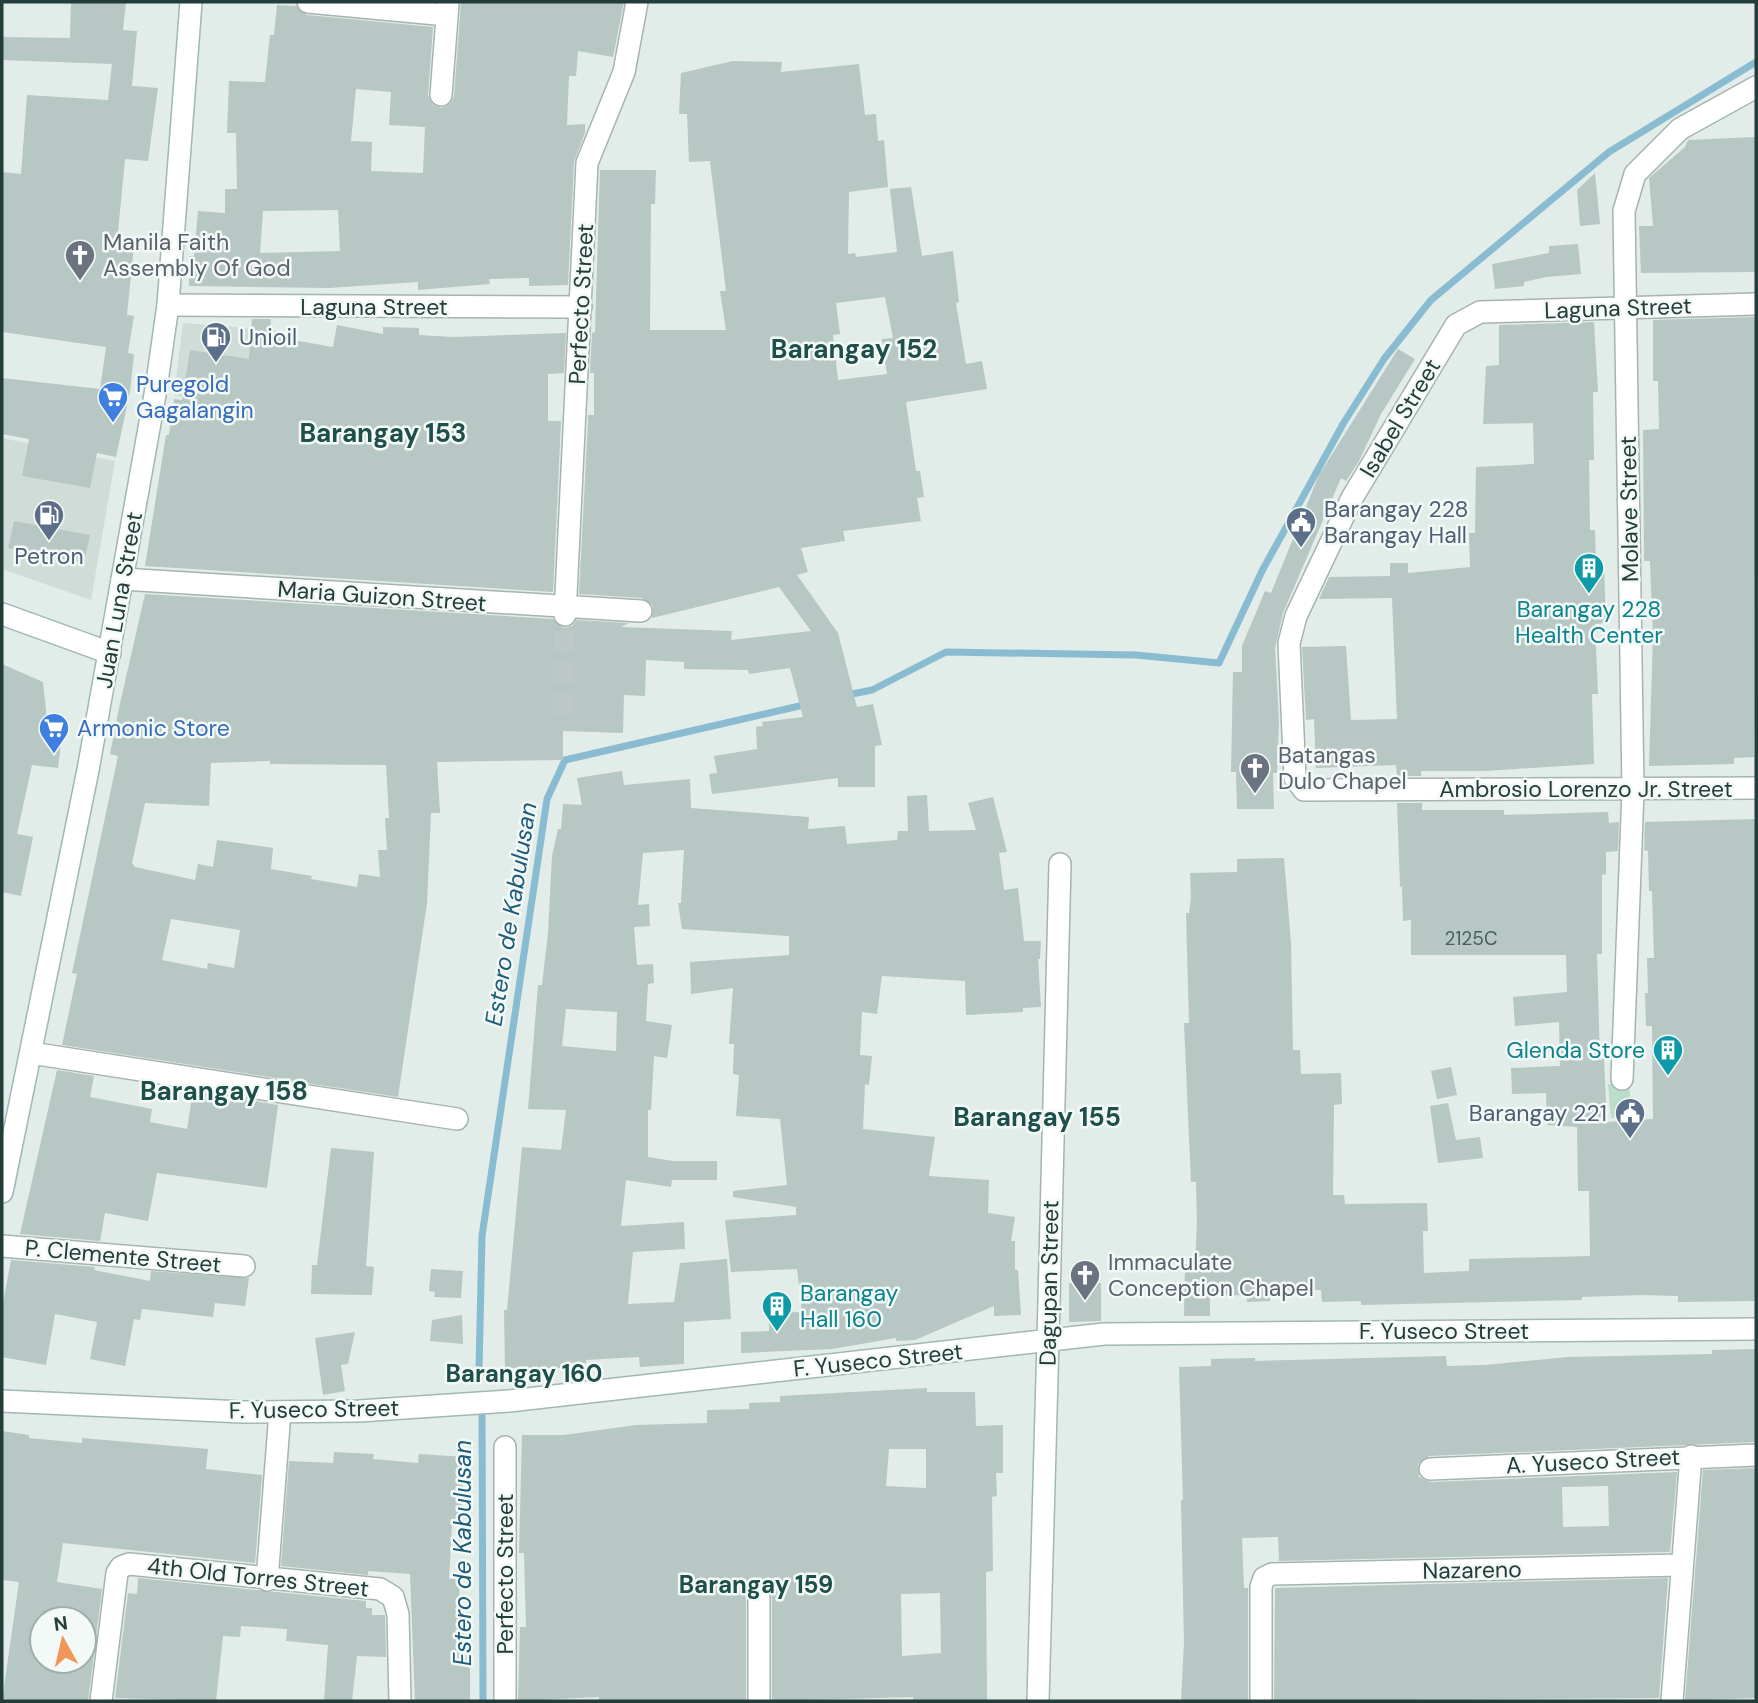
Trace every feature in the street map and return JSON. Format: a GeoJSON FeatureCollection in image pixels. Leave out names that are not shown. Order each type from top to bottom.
{"type":"FeatureCollection","features":[{"type":"Feature","properties":{"kind":"street","name":"Juan Luna Street"},"geometry":{"type":"LineString","coordinates":[[2,1192],[110,653],[168,304],[191,2]]}},
{"type":"Feature","properties":{"kind":"street"},"geometry":{"type":"LineString","coordinates":[[307,2],[447,9],[441,95]]}},
{"type":"Feature","properties":{"kind":"street","name":"Perfecto Street"},"geometry":{"type":"LineString","coordinates":[[565,611],[587,163],[624,72],[638,2]]}},
{"type":"Feature","properties":{"kind":"street","name":"Molave Street"},"geometry":{"type":"LineString","coordinates":[[1622,1079],[1633,791],[1624,211],[1635,174],[1680,129],[1756,87]]}},
{"type":"Feature","properties":{"kind":"street","name":"Laguna Street"},"geometry":{"type":"LineString","coordinates":[[168,304],[581,307]]}},
{"type":"Feature","properties":{"kind":"street","name":"Laguna Street"},"geometry":{"type":"LineString","coordinates":[[1480,312],[1756,304]]}},
{"type":"Feature","properties":{"kind":"street","name":"Isabel Street"},"geometry":{"type":"LineString","coordinates":[[1295,778],[1289,643],[1296,616],[1352,498],[1402,415],[1457,326],[1480,312]]}},
{"type":"Feature","properties":{"kind":"street","name":"Maria Guizon Street"},"geometry":{"type":"LineString","coordinates":[[122,579],[565,611],[641,611]]}},
{"type":"Feature","properties":{"kind":"street"},"geometry":{"type":"LineString","coordinates":[[2,614],[110,653]]}},
{"type":"Feature","properties":{"kind":"street","name":"Ambrosio Lorenzo Jr. Street"},"geometry":{"type":"LineString","coordinates":[[1295,778],[1304,790],[1633,791],[1756,788]]}},
{"type":"Feature","properties":{"kind":"street","name":"Dagupan Street"},"geometry":{"type":"LineString","coordinates":[[1038,1701],[1060,864]]}},
{"type":"Feature","properties":{"kind":"street"},"geometry":{"type":"LineString","coordinates":[[31,1053],[457,1119]]}},
{"type":"Feature","properties":{"kind":"street","name":"P. Clemente Street"},"geometry":{"type":"LineString","coordinates":[[2,1246],[244,1266]]}},
{"type":"Feature","properties":{"kind":"street","name":"F. Yuseco Street"},"geometry":{"type":"LineString","coordinates":[[2,1401],[279,1412],[509,1401],[1104,1334],[1756,1329]]}},
{"type":"Feature","properties":{"kind":"street"},"geometry":{"type":"LineString","coordinates":[[267,1580],[279,1412]]}},
{"type":"Feature","properties":{"kind":"street","name":"Perfecto Street"},"geometry":{"type":"LineString","coordinates":[[505,1447],[505,1701]]}},
{"type":"Feature","properties":{"kind":"street","name":"A. Yuseco Street"},"geometry":{"type":"LineString","coordinates":[[1430,1469],[1756,1455]]}},
{"type":"Feature","properties":{"kind":"street"},"geometry":{"type":"LineString","coordinates":[[1672,1701],[1691,1456]]}},
{"type":"Feature","properties":{"kind":"street","name":"4th Old Torres Street"},"geometry":{"type":"LineString","coordinates":[[102,1701],[117,1573],[121,1567],[129,1564],[267,1580],[380,1589],[393,1597],[398,1614],[400,1701]]}},
{"type":"Feature","properties":{"kind":"street","name":"Nazareno"},"geometry":{"type":"LineString","coordinates":[[1261,1701],[1261,1587],[1264,1578],[1272,1574],[1681,1565]]}},
{"type":"Feature","properties":{"kind":"street"},"geometry":{"type":"LineString","coordinates":[[759,1598],[759,1701]]}},
{"type":"Feature","properties":{"kind":"shaded area"},"geometry":{"type":"Polygon","coordinates":[[[183,323],[276,330],[260,412],[174,395],[183,323]]]}},
{"type":"Feature","properties":{"kind":"shaded area"},"geometry":{"type":"Polygon","coordinates":[[[2,438],[115,461],[91,600],[2,569],[2,438]]]}},
{"type":"Feature","properties":{"kind":"green space"},"geometry":{"type":"Polygon","coordinates":[[[1629,1082],[1632,1116],[1611,1118],[1608,1084],[1629,1082]]]}},
{"type":"Feature","properties":{"kind":"building"},"geometry":{"type":"Polygon","coordinates":[[[71,2],[126,2],[123,30],[137,31],[132,86],[158,88],[148,161],[125,159],[117,242],[134,245],[127,315],[134,316],[128,353],[134,354],[130,392],[116,457],[97,453],[90,488],[22,476],[29,439],[2,434],[2,378],[100,389],[106,347],[2,332],[2,172],[21,174],[27,95],[108,100],[112,64],[2,60],[2,37],[70,38],[71,2]]]}},
{"type":"Feature","properties":{"kind":"building"},"geometry":{"type":"Polygon","coordinates":[[[461,2],[624,2],[613,57],[578,51],[576,76],[569,76],[567,125],[585,124],[585,133],[574,162],[568,285],[529,286],[529,278],[489,279],[490,284],[418,290],[418,282],[329,288],[189,286],[189,256],[194,256],[198,211],[225,213],[225,189],[237,189],[236,133],[227,133],[229,81],[265,82],[270,35],[274,35],[277,5],[296,6],[307,15],[433,27],[428,95],[433,105],[441,108],[451,103],[454,96],[461,2]],[[356,89],[351,141],[372,142],[371,171],[423,173],[425,127],[389,125],[391,92],[356,89]],[[338,210],[263,211],[260,253],[340,251],[338,210]]]}},
{"type":"Feature","properties":{"kind":"building"},"geometry":{"type":"Polygon","coordinates":[[[733,61],[782,62],[781,72],[859,64],[865,115],[876,114],[878,141],[884,140],[888,187],[849,192],[848,254],[855,253],[856,257],[897,252],[890,189],[911,187],[922,256],[953,251],[959,302],[956,303],[966,364],[982,361],[987,389],[906,402],[916,471],[920,471],[924,497],[917,498],[921,521],[843,531],[845,541],[801,548],[808,572],[797,575],[838,633],[857,707],[873,704],[882,745],[875,746],[875,787],[838,787],[838,778],[712,794],[709,774],[717,773],[714,756],[757,749],[756,727],[763,726],[762,722],[803,717],[790,668],[749,674],[748,670],[684,669],[684,662],[646,660],[645,696],[624,695],[623,733],[563,731],[563,760],[437,762],[440,813],[431,813],[427,903],[398,1097],[62,1045],[77,974],[72,973],[118,756],[110,754],[145,594],[553,619],[564,628],[572,626],[577,620],[629,623],[621,627],[732,631],[731,640],[811,631],[779,587],[652,618],[653,606],[642,598],[579,594],[588,415],[594,415],[594,373],[590,373],[592,333],[595,332],[600,170],[656,170],[655,204],[651,204],[650,330],[726,330],[720,291],[726,291],[710,161],[689,162],[687,114],[679,114],[681,73],[733,61]],[[885,297],[836,303],[840,334],[833,335],[838,380],[887,374],[882,339],[893,338],[885,297]],[[270,761],[211,763],[209,806],[145,803],[132,863],[135,867],[195,880],[198,864],[213,867],[217,840],[273,848],[271,869],[312,876],[311,879],[357,887],[359,874],[380,877],[378,850],[387,850],[385,818],[389,818],[386,765],[270,764],[270,761]],[[171,919],[162,960],[207,969],[208,963],[234,968],[240,930],[171,919]]]}},
{"type":"Feature","properties":{"kind":"building"},"geometry":{"type":"Polygon","coordinates":[[[1756,137],[1756,272],[1641,273],[1639,226],[1653,226],[1649,178],[1685,147],[1688,140],[1756,137]]]}},
{"type":"Feature","properties":{"kind":"building"},"geometry":{"type":"Polygon","coordinates":[[[1595,173],[1600,224],[1580,226],[1577,190],[1595,173]]]}},
{"type":"Feature","properties":{"kind":"building"},"geometry":{"type":"Polygon","coordinates":[[[1578,244],[1581,274],[1546,277],[1524,282],[1524,286],[1495,289],[1492,264],[1549,253],[1549,246],[1578,244]]]}},
{"type":"Feature","properties":{"kind":"building"},"geometry":{"type":"Polygon","coordinates":[[[1756,317],[1754,757],[1734,758],[1734,764],[1649,766],[1653,636],[1650,561],[1644,561],[1643,430],[1659,429],[1658,381],[1653,381],[1653,320],[1756,317]]]}},
{"type":"Feature","properties":{"kind":"building"},"geometry":{"type":"Polygon","coordinates":[[[252,319],[271,319],[270,336],[333,347],[337,325],[383,334],[383,327],[419,328],[419,335],[453,337],[566,333],[564,373],[548,374],[548,421],[561,421],[553,592],[145,566],[166,435],[169,435],[174,399],[182,400],[190,350],[249,359],[252,319]]]}},
{"type":"Feature","properties":{"kind":"building"},"geometry":{"type":"Polygon","coordinates":[[[1594,322],[1598,392],[1593,392],[1594,460],[1589,460],[1590,530],[1595,530],[1596,566],[1604,566],[1606,623],[1595,624],[1598,694],[1592,694],[1594,764],[1485,771],[1421,771],[1421,776],[1397,776],[1396,765],[1316,768],[1314,719],[1306,720],[1302,647],[1346,646],[1351,720],[1397,719],[1392,598],[1319,599],[1329,577],[1390,576],[1390,563],[1408,563],[1408,573],[1470,567],[1469,533],[1475,533],[1476,467],[1534,464],[1533,423],[1483,424],[1486,366],[1499,365],[1499,325],[1594,322]]]}},
{"type":"Feature","properties":{"kind":"building"},"geometry":{"type":"Polygon","coordinates":[[[1398,349],[1415,359],[1381,414],[1359,461],[1346,481],[1341,478],[1283,613],[1275,648],[1279,721],[1277,773],[1273,773],[1274,809],[1237,809],[1236,772],[1231,772],[1233,672],[1242,672],[1242,646],[1265,591],[1271,593],[1319,475],[1398,349]]]}},
{"type":"Feature","properties":{"kind":"building","name":"Petron"},"geometry":{"type":"Polygon","coordinates":[[[14,521],[90,535],[84,563],[8,548],[14,521]]]}},
{"type":"Feature","properties":{"kind":"building"},"geometry":{"type":"Polygon","coordinates":[[[2,664],[43,682],[47,720],[43,742],[61,744],[58,768],[32,765],[17,834],[33,837],[21,896],[2,892],[2,664]]]}},
{"type":"Feature","properties":{"kind":"building"},"geometry":{"type":"Polygon","coordinates":[[[622,771],[624,785],[690,779],[691,808],[809,817],[808,829],[845,826],[847,844],[897,840],[898,831],[908,831],[907,796],[927,795],[929,831],[976,830],[968,803],[993,797],[1007,852],[999,853],[1004,890],[1018,888],[1024,941],[1041,941],[1038,959],[1041,1007],[1023,1008],[1023,1012],[966,1015],[965,981],[882,976],[877,1014],[862,1012],[860,1055],[872,1056],[869,1085],[865,1084],[863,1129],[935,1137],[929,1176],[989,1180],[988,1213],[1015,1217],[1011,1241],[1015,1241],[1015,1270],[1018,1270],[1021,1315],[994,1316],[994,1306],[915,1340],[896,1341],[896,1338],[832,1349],[741,1353],[741,1332],[769,1331],[769,1313],[802,1312],[797,1269],[731,1272],[725,1220],[796,1215],[796,1207],[733,1197],[733,1191],[787,1185],[780,1119],[736,1116],[739,1075],[733,1074],[734,1044],[729,1044],[733,988],[691,994],[690,962],[789,955],[789,936],[682,929],[678,903],[681,903],[684,850],[643,853],[638,905],[649,904],[650,926],[634,927],[637,965],[653,964],[654,983],[648,984],[646,1021],[672,1025],[667,1058],[654,1056],[651,1110],[648,1110],[648,1157],[673,1161],[717,1161],[717,1180],[672,1180],[671,1187],[626,1180],[621,1226],[684,1222],[685,1249],[633,1252],[628,1304],[674,1302],[680,1263],[727,1259],[731,1319],[684,1322],[684,1364],[640,1367],[639,1357],[586,1360],[586,1363],[569,1363],[569,1368],[505,1368],[504,1310],[507,1310],[522,1147],[561,1150],[566,1110],[528,1109],[538,985],[542,985],[548,933],[552,856],[558,829],[561,829],[563,804],[582,805],[577,778],[622,771]],[[566,1009],[562,1046],[616,1051],[617,1012],[566,1009]]]}},
{"type":"Feature","properties":{"kind":"building"},"geometry":{"type":"Polygon","coordinates":[[[1397,803],[1422,803],[1422,810],[1504,810],[1504,815],[1608,812],[1609,823],[1619,822],[1618,851],[1606,852],[1606,874],[1602,875],[1602,954],[1597,954],[1600,1060],[1604,1059],[1607,1122],[1653,1119],[1652,1026],[1646,1026],[1645,993],[1648,993],[1647,958],[1654,958],[1652,891],[1649,891],[1648,851],[1644,850],[1645,822],[1756,819],[1756,1301],[1678,1302],[1678,1296],[1641,1295],[1582,1297],[1582,1300],[1361,1305],[1361,1301],[1322,1302],[1321,1290],[1270,1290],[1270,1301],[1247,1302],[1247,1295],[1210,1296],[1210,1316],[1184,1316],[1185,1264],[1195,1264],[1197,1222],[1196,1182],[1191,1182],[1184,1023],[1189,1023],[1186,913],[1189,913],[1191,898],[1190,873],[1237,872],[1237,859],[1284,858],[1291,943],[1293,1050],[1300,1050],[1301,1074],[1341,1073],[1342,1104],[1334,1105],[1333,1195],[1344,1195],[1345,1204],[1427,1203],[1428,1231],[1423,1231],[1424,1273],[1469,1271],[1469,1259],[1590,1256],[1589,1191],[1578,1191],[1577,1127],[1547,1125],[1546,1093],[1512,1094],[1511,1068],[1560,1066],[1559,1022],[1515,1026],[1513,997],[1567,992],[1566,955],[1411,955],[1411,920],[1403,921],[1397,803]]]}},
{"type":"Feature","properties":{"kind":"building"},"geometry":{"type":"Polygon","coordinates":[[[1451,1067],[1457,1095],[1437,1099],[1431,1071],[1451,1067]]]}},
{"type":"Feature","properties":{"kind":"building"},"geometry":{"type":"Polygon","coordinates":[[[57,1070],[94,1076],[90,1097],[152,1109],[150,1122],[187,1129],[193,1091],[278,1105],[267,1188],[157,1173],[148,1221],[105,1213],[100,1241],[20,1234],[57,1070]]]}},
{"type":"Feature","properties":{"kind":"building"},"geometry":{"type":"Polygon","coordinates":[[[1448,1103],[1456,1140],[1480,1137],[1483,1158],[1438,1163],[1430,1106],[1448,1103]]]}},
{"type":"Feature","properties":{"kind":"building"},"geometry":{"type":"Polygon","coordinates":[[[331,1148],[374,1152],[366,1266],[374,1267],[372,1295],[311,1294],[312,1265],[317,1265],[331,1148]]]}},
{"type":"Feature","properties":{"kind":"building"},"geometry":{"type":"Polygon","coordinates":[[[11,1260],[95,1267],[94,1270],[150,1281],[151,1271],[249,1278],[245,1306],[215,1303],[213,1317],[142,1309],[140,1320],[134,1319],[125,1366],[90,1359],[97,1322],[55,1314],[46,1365],[2,1357],[2,1308],[11,1260]]]}},
{"type":"Feature","properties":{"kind":"building"},"geometry":{"type":"Polygon","coordinates":[[[431,1269],[463,1271],[461,1298],[434,1297],[435,1292],[429,1291],[431,1269]]]}},
{"type":"Feature","properties":{"kind":"building","name":"Immaculate Conception Chapel"},"geometry":{"type":"Polygon","coordinates":[[[1069,1283],[1101,1283],[1101,1321],[1069,1322],[1069,1283]]]}},
{"type":"Feature","properties":{"kind":"building"},"geometry":{"type":"Polygon","coordinates":[[[462,1315],[463,1344],[430,1341],[432,1320],[462,1315]]]}},
{"type":"Feature","properties":{"kind":"building"},"geometry":{"type":"Polygon","coordinates":[[[355,1332],[348,1364],[341,1365],[345,1391],[323,1395],[315,1338],[355,1332]]]}},
{"type":"Feature","properties":{"kind":"building"},"geometry":{"type":"Polygon","coordinates":[[[1756,1349],[1756,1442],[1429,1456],[1418,1464],[1419,1477],[1431,1482],[1677,1472],[1670,1552],[1279,1561],[1278,1537],[1242,1538],[1244,1588],[1248,1588],[1248,1701],[1181,1701],[1184,1643],[1179,1367],[1211,1366],[1211,1359],[1255,1358],[1255,1361],[1446,1356],[1447,1366],[1485,1365],[1568,1357],[1712,1354],[1712,1350],[1756,1349]],[[1608,1486],[1562,1487],[1563,1527],[1609,1526],[1608,1486]]]}},
{"type":"Feature","properties":{"kind":"building"},"geometry":{"type":"Polygon","coordinates":[[[927,1388],[927,1392],[975,1392],[976,1426],[1003,1425],[1003,1473],[996,1473],[997,1496],[992,1497],[993,1571],[986,1572],[987,1701],[913,1701],[913,1697],[772,1701],[772,1598],[770,1591],[760,1585],[752,1587],[746,1598],[746,1701],[599,1701],[599,1697],[518,1701],[520,1627],[526,1627],[524,1553],[519,1553],[522,1435],[564,1435],[636,1425],[707,1423],[707,1410],[749,1409],[749,1403],[780,1402],[780,1396],[927,1388]],[[889,1449],[886,1486],[926,1488],[926,1449],[889,1449]],[[940,1593],[901,1594],[902,1656],[941,1653],[940,1593]]]}},
{"type":"Feature","properties":{"kind":"building"},"geometry":{"type":"Polygon","coordinates":[[[2,1431],[29,1435],[29,1438],[82,1443],[82,1438],[208,1449],[206,1469],[262,1475],[255,1563],[63,1543],[57,1582],[102,1589],[98,1621],[98,1605],[28,1605],[28,1675],[91,1675],[88,1701],[2,1701],[19,1582],[2,1580],[2,1431]]]}},
{"type":"Feature","properties":{"kind":"building"},"geometry":{"type":"Polygon","coordinates":[[[334,1452],[374,1454],[373,1459],[418,1463],[419,1454],[465,1457],[460,1524],[452,1524],[449,1579],[459,1578],[460,1617],[465,1617],[466,1633],[470,1633],[470,1701],[415,1701],[410,1574],[368,1571],[368,1575],[281,1566],[289,1461],[333,1463],[334,1452]]]}},
{"type":"Feature","properties":{"kind":"building"},"geometry":{"type":"Polygon","coordinates":[[[1756,1468],[1756,1698],[1685,1701],[1703,1470],[1756,1468]]]}},
{"type":"Feature","properties":{"kind":"building"},"geometry":{"type":"Polygon","coordinates":[[[138,1578],[366,1601],[366,1608],[372,1608],[372,1615],[385,1615],[386,1657],[357,1656],[352,1701],[324,1701],[328,1645],[286,1641],[287,1629],[241,1626],[240,1637],[223,1636],[216,1701],[115,1698],[128,1593],[137,1594],[138,1578]]]}},
{"type":"Feature","properties":{"kind":"building"},"geometry":{"type":"Polygon","coordinates":[[[1668,1578],[1659,1698],[1274,1701],[1275,1588],[1668,1578]]]}},
{"type":"Feature","properties":{"kind":"waterway"},"geometry":{"type":"LineString","coordinates":[[847,695],[872,690],[946,652],[1136,655],[1219,663],[1262,571],[1343,424],[1384,359],[1431,300],[1609,152],[1756,62]]}},
{"type":"Feature","properties":{"kind":"waterway","name":"Estero de Kabulusan"},"geometry":{"type":"LineString","coordinates":[[479,1370],[482,1236],[547,799],[565,760],[808,704]]}},
{"type":"Feature","properties":{"kind":"waterway","name":"Estero de Kabulusan"},"geometry":{"type":"LineString","coordinates":[[482,1405],[483,1701]]}},
{"type":"Feature","properties":{"kind":"tunnel"},"geometry":{"type":"LineString","coordinates":[[561,714],[565,615]]}},
{"type":"Feature","properties":{"kind":"place","name":"Manila Faith Assembly Of God"},"geometry":{"type":"Point","coordinates":[80,282]}},
{"type":"Feature","properties":{"kind":"place","name":"Unioil"},"geometry":{"type":"Point","coordinates":[216,364]}},
{"type":"Feature","properties":{"kind":"place","name":"Puregold Gagalangin"},"geometry":{"type":"Point","coordinates":[113,424]}},
{"type":"Feature","properties":{"kind":"place","name":"Petron"},"geometry":{"type":"Point","coordinates":[49,542]}},
{"type":"Feature","properties":{"kind":"place","name":"Barangay 228 Barangay Hall"},"geometry":{"type":"Point","coordinates":[1301,549]}},
{"type":"Feature","properties":{"kind":"place","name":"Barangay 228 Health Center"},"geometry":{"type":"Point","coordinates":[1589,595]}},
{"type":"Feature","properties":{"kind":"place","name":"Armonic Store"},"geometry":{"type":"Point","coordinates":[54,755]}},
{"type":"Feature","properties":{"kind":"place","name":"Batangas Dulo Chapel"},"geometry":{"type":"Point","coordinates":[1255,795]}},
{"type":"Feature","properties":{"kind":"place","name":"Glenda Store"},"geometry":{"type":"Point","coordinates":[1668,1077]}},
{"type":"Feature","properties":{"kind":"place","name":"Barangay 221"},"geometry":{"type":"Point","coordinates":[1630,1140]}},
{"type":"Feature","properties":{"kind":"place","name":"Immaculate Conception Chapel"},"geometry":{"type":"Point","coordinates":[1085,1302]}},
{"type":"Feature","properties":{"kind":"place","name":"Barangay Hall 160"},"geometry":{"type":"Point","coordinates":[777,1333]}},
{"type":"Feature","properties":{"kind":"district","name":"Barangay 152"},"geometry":{"type":"Point","coordinates":[854,349]}},
{"type":"Feature","properties":{"kind":"district","name":"Barangay 153"},"geometry":{"type":"Point","coordinates":[383,433]}},
{"type":"Feature","properties":{"kind":"district","name":"Barangay 158"},"geometry":{"type":"Point","coordinates":[224,1091]}},
{"type":"Feature","properties":{"kind":"district","name":"Barangay 155"},"geometry":{"type":"Point","coordinates":[1037,1117]}},
{"type":"Feature","properties":{"kind":"district","name":"Barangay 160"},"geometry":{"type":"Point","coordinates":[524,1374]}},
{"type":"Feature","properties":{"kind":"district","name":"Barangay 159"},"geometry":{"type":"Point","coordinates":[756,1585]}}]}
